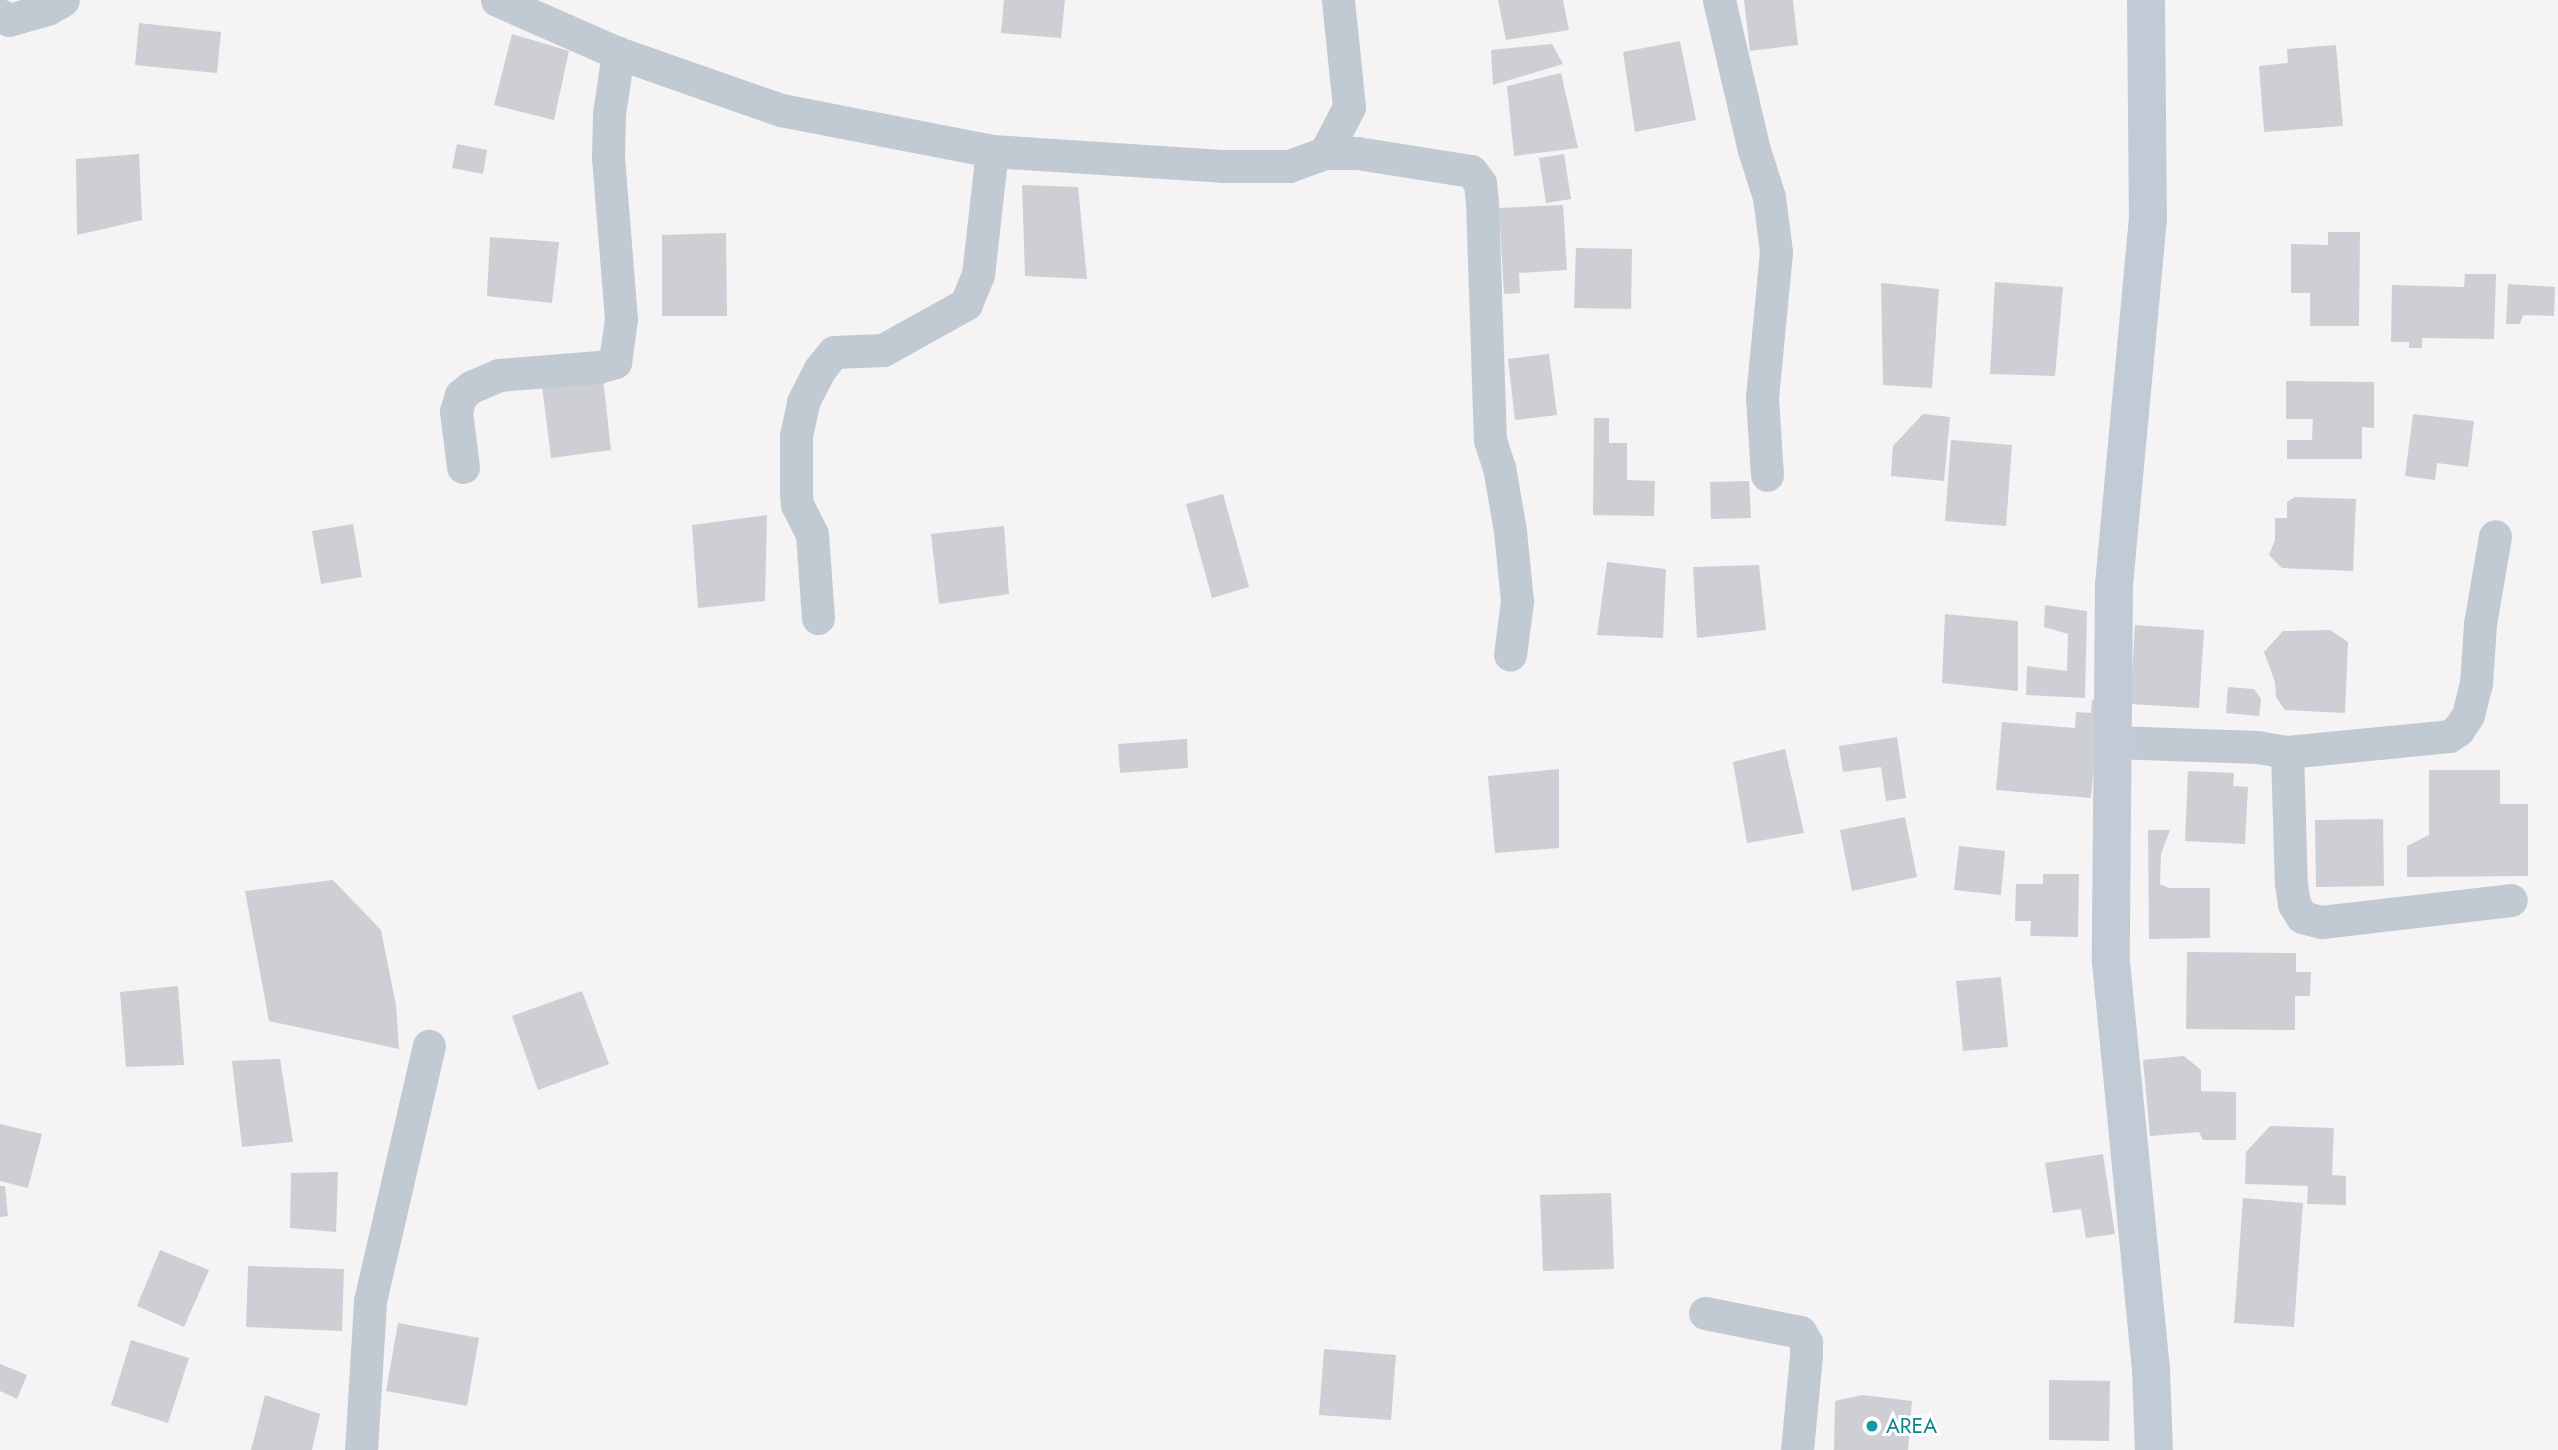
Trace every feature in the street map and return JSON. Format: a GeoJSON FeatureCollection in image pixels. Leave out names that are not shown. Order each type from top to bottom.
{"type":"FeatureCollection","features":[{"type":"Feature","properties":{"kind":"street"},"geometry":{"type":"LineString","coordinates":[[0,15],[9,20],[47,9],[63,0]]}},
{"type":"Feature","properties":{"kind":"street"},"geometry":{"type":"LineString","coordinates":[[497,0],[618,53],[781,110],[992,151],[1222,166],[1289,166],[1325,153],[1381,155],[1471,171],[1480,183],[1490,440],[1499,467],[1510,531],[1517,601],[1510,655]]}},
{"type":"Feature","properties":{"kind":"street"},"geometry":{"type":"LineString","coordinates":[[1325,153],[1349,107],[1338,0]]}},
{"type":"Feature","properties":{"kind":"street"},"geometry":{"type":"LineString","coordinates":[[1719,0],[1745,115],[1769,197],[1776,253],[1762,398],[1767,475]]}},
{"type":"Feature","properties":{"kind":"street"},"geometry":{"type":"LineString","coordinates":[[2146,0],[2148,218],[2115,585],[2111,962],[2151,1370],[2154,1450]]}},
{"type":"Feature","properties":{"kind":"street"},"geometry":{"type":"LineString","coordinates":[[463,467],[456,411],[461,395],[471,387],[499,375],[599,367],[615,362],[621,319],[608,158],[609,114],[618,53]]}},
{"type":"Feature","properties":{"kind":"street"},"geometry":{"type":"LineString","coordinates":[[818,618],[812,534],[797,505],[796,493],[796,436],[803,402],[820,369],[834,352],[883,350],[966,304],[978,275],[992,151]]}},
{"type":"Feature","properties":{"kind":"street"},"geometry":{"type":"LineString","coordinates":[[2113,742],[2258,747],[2287,752],[2449,736],[2458,730],[2468,715],[2476,684],[2480,624],[2495,536]]}},
{"type":"Feature","properties":{"kind":"street"},"geometry":{"type":"LineString","coordinates":[[2287,752],[2291,883],[2294,904],[2302,917],[2321,922],[2511,900]]}},
{"type":"Feature","properties":{"kind":"street"},"geometry":{"type":"LineString","coordinates":[[361,1450],[370,1301],[429,1046]]}},
{"type":"Feature","properties":{"kind":"street"},"geometry":{"type":"LineString","coordinates":[[1705,1313],[1800,1332],[1806,1342],[1806,1355],[1797,1450]]}},
{"type":"Feature","properties":{"kind":"building"},"geometry":{"type":"Polygon","coordinates":[[[1004,0],[1065,0],[1061,38],[1001,33],[1004,0]]]}},
{"type":"Feature","properties":{"kind":"building"},"geometry":{"type":"Polygon","coordinates":[[[1498,0],[1563,0],[1569,30],[1506,40],[1498,0]]]}},
{"type":"Feature","properties":{"kind":"building"},"geometry":{"type":"Polygon","coordinates":[[[1744,0],[1793,0],[1798,45],[1750,51],[1744,0]]]}},
{"type":"Feature","properties":{"kind":"building"},"geometry":{"type":"Polygon","coordinates":[[[139,23],[221,32],[217,73],[135,65],[139,23]]]}},
{"type":"Feature","properties":{"kind":"building"},"geometry":{"type":"Polygon","coordinates":[[[512,34],[569,51],[554,120],[494,105],[512,34]]]}},
{"type":"Feature","properties":{"kind":"building"},"geometry":{"type":"Polygon","coordinates":[[[1680,41],[1696,120],[1635,132],[1623,52],[1680,41]]]}},
{"type":"Feature","properties":{"kind":"building"},"geometry":{"type":"Polygon","coordinates":[[[1552,44],[1563,64],[1493,85],[1491,50],[1552,44]]]}},
{"type":"Feature","properties":{"kind":"building"},"geometry":{"type":"Polygon","coordinates":[[[2336,45],[2343,126],[2264,132],[2259,66],[2288,63],[2287,49],[2336,45]]]}},
{"type":"Feature","properties":{"kind":"building"},"geometry":{"type":"Polygon","coordinates":[[[1561,73],[1578,148],[1514,156],[1507,86],[1561,73]]]}},
{"type":"Feature","properties":{"kind":"building"},"geometry":{"type":"Polygon","coordinates":[[[457,144],[487,150],[483,174],[452,168],[457,144]]]}},
{"type":"Feature","properties":{"kind":"building"},"geometry":{"type":"Polygon","coordinates":[[[139,154],[142,220],[77,235],[76,159],[139,154]]]}},
{"type":"Feature","properties":{"kind":"building"},"geometry":{"type":"Polygon","coordinates":[[[1564,154],[1571,199],[1546,203],[1539,158],[1564,154]]]}},
{"type":"Feature","properties":{"kind":"building"},"geometry":{"type":"Polygon","coordinates":[[[1022,185],[1078,187],[1087,279],[1025,276],[1022,185]]]}},
{"type":"Feature","properties":{"kind":"building"},"geometry":{"type":"Polygon","coordinates":[[[1563,205],[1567,270],[1519,273],[1520,293],[1504,294],[1499,208],[1563,205]]]}},
{"type":"Feature","properties":{"kind":"building"},"geometry":{"type":"Polygon","coordinates":[[[2328,232],[2360,232],[2359,326],[2310,326],[2310,293],[2291,293],[2291,244],[2328,245],[2328,232]]]}},
{"type":"Feature","properties":{"kind":"building"},"geometry":{"type":"Polygon","coordinates":[[[726,233],[727,316],[662,316],[662,235],[726,233]]]}},
{"type":"Feature","properties":{"kind":"building"},"geometry":{"type":"Polygon","coordinates":[[[490,237],[559,242],[552,303],[487,296],[490,237]]]}},
{"type":"Feature","properties":{"kind":"building"},"geometry":{"type":"Polygon","coordinates":[[[1576,248],[1632,249],[1631,309],[1574,308],[1576,248]]]}},
{"type":"Feature","properties":{"kind":"building"},"geometry":{"type":"Polygon","coordinates":[[[2465,274],[2496,274],[2494,339],[2422,338],[2422,348],[2409,348],[2409,342],[2391,342],[2392,285],[2464,287],[2465,274]]]}},
{"type":"Feature","properties":{"kind":"building"},"geometry":{"type":"Polygon","coordinates":[[[1995,282],[2063,287],[2055,376],[1990,374],[1995,282]]]}},
{"type":"Feature","properties":{"kind":"building"},"geometry":{"type":"Polygon","coordinates":[[[1881,283],[1939,289],[1932,388],[1883,385],[1881,283]]]}},
{"type":"Feature","properties":{"kind":"building"},"geometry":{"type":"Polygon","coordinates":[[[2508,284],[2555,287],[2554,316],[2523,315],[2520,324],[2506,324],[2508,284]]]}},
{"type":"Feature","properties":{"kind":"building"},"geometry":{"type":"Polygon","coordinates":[[[1549,354],[1557,415],[1515,420],[1508,359],[1549,354]]]}},
{"type":"Feature","properties":{"kind":"building"},"geometry":{"type":"Polygon","coordinates":[[[603,378],[611,450],[551,458],[542,386],[603,378]]]}},
{"type":"Feature","properties":{"kind":"building"},"geometry":{"type":"Polygon","coordinates":[[[2286,381],[2374,382],[2374,428],[2362,427],[2362,459],[2287,459],[2287,440],[2312,440],[2313,419],[2286,419],[2286,381]]]}},
{"type":"Feature","properties":{"kind":"building"},"geometry":{"type":"Polygon","coordinates":[[[1923,414],[1950,417],[1944,481],[1891,476],[1893,446],[1923,414]]]}},
{"type":"Feature","properties":{"kind":"building"},"geometry":{"type":"Polygon","coordinates":[[[2413,414],[2474,421],[2468,467],[2437,463],[2435,480],[2405,476],[2413,414]]]}},
{"type":"Feature","properties":{"kind":"building"},"geometry":{"type":"Polygon","coordinates":[[[1594,418],[1609,418],[1609,443],[1627,443],[1627,480],[1655,481],[1654,516],[1593,515],[1594,418]]]}},
{"type":"Feature","properties":{"kind":"building"},"geometry":{"type":"Polygon","coordinates":[[[1951,440],[2012,445],[2006,526],[1945,521],[1951,440]]]}},
{"type":"Feature","properties":{"kind":"building"},"geometry":{"type":"Polygon","coordinates":[[[1749,481],[1751,518],[1711,519],[1710,482],[1749,481]]]}},
{"type":"Feature","properties":{"kind":"building"},"geometry":{"type":"Polygon","coordinates":[[[1223,494],[1249,587],[1212,598],[1186,504],[1223,494]]]}},
{"type":"Feature","properties":{"kind":"building"},"geometry":{"type":"Polygon","coordinates":[[[2295,497],[2356,499],[2353,571],[2282,568],[2269,555],[2275,540],[2275,518],[2287,518],[2287,502],[2295,497]]]}},
{"type":"Feature","properties":{"kind":"building"},"geometry":{"type":"Polygon","coordinates":[[[767,515],[765,601],[698,608],[692,525],[767,515]]]}},
{"type":"Feature","properties":{"kind":"building"},"geometry":{"type":"Polygon","coordinates":[[[353,524],[362,577],[321,584],[312,531],[353,524]]]}},
{"type":"Feature","properties":{"kind":"building"},"geometry":{"type":"Polygon","coordinates":[[[1004,526],[1009,594],[939,604],[931,534],[1004,526]]]}},
{"type":"Feature","properties":{"kind":"building"},"geometry":{"type":"Polygon","coordinates":[[[1607,562],[1666,569],[1663,638],[1597,635],[1607,562]]]}},
{"type":"Feature","properties":{"kind":"building"},"geometry":{"type":"Polygon","coordinates":[[[1759,565],[1766,630],[1697,638],[1693,567],[1759,565]]]}},
{"type":"Feature","properties":{"kind":"building"},"geometry":{"type":"Polygon","coordinates":[[[2045,605],[2087,611],[2085,698],[2026,695],[2027,666],[2067,671],[2068,634],[2044,627],[2045,605]]]}},
{"type":"Feature","properties":{"kind":"building"},"geometry":{"type":"Polygon","coordinates":[[[1945,614],[2018,621],[2018,691],[1942,683],[1945,614]]]}},
{"type":"Feature","properties":{"kind":"building"},"geometry":{"type":"Polygon","coordinates":[[[2135,625],[2204,630],[2199,708],[2130,704],[2135,625]]]}},
{"type":"Feature","properties":{"kind":"building"},"geometry":{"type":"Polygon","coordinates":[[[2330,630],[2348,642],[2345,713],[2285,710],[2276,697],[2275,682],[2264,652],[2283,631],[2330,630]]]}},
{"type":"Feature","properties":{"kind":"building"},"geometry":{"type":"Polygon","coordinates":[[[2228,687],[2254,689],[2261,699],[2259,716],[2226,713],[2228,687]]]}},
{"type":"Feature","properties":{"kind":"building"},"geometry":{"type":"Polygon","coordinates":[[[2092,700],[2099,700],[2091,798],[1996,790],[2002,722],[2075,728],[2076,712],[2091,713],[2092,700]]]}},
{"type":"Feature","properties":{"kind":"building"},"geometry":{"type":"Polygon","coordinates":[[[1897,737],[1906,798],[1886,801],[1881,767],[1843,772],[1839,746],[1897,737]]]}},
{"type":"Feature","properties":{"kind":"building"},"geometry":{"type":"Polygon","coordinates":[[[1187,739],[1188,768],[1120,773],[1118,744],[1187,739]]]}},
{"type":"Feature","properties":{"kind":"building"},"geometry":{"type":"Polygon","coordinates":[[[1785,749],[1804,833],[1747,843],[1733,762],[1785,749]]]}},
{"type":"Feature","properties":{"kind":"building"},"geometry":{"type":"Polygon","coordinates":[[[1559,769],[1559,848],[1495,853],[1488,776],[1559,769]]]}},
{"type":"Feature","properties":{"kind":"building"},"geometry":{"type":"Polygon","coordinates":[[[2429,770],[2500,770],[2500,804],[2528,804],[2528,876],[2407,877],[2407,846],[2429,835],[2429,770]]]}},
{"type":"Feature","properties":{"kind":"building"},"geometry":{"type":"Polygon","coordinates":[[[2188,771],[2234,773],[2233,786],[2248,787],[2245,844],[2185,841],[2188,771]]]}},
{"type":"Feature","properties":{"kind":"building"},"geometry":{"type":"Polygon","coordinates":[[[1905,817],[1917,877],[1852,891],[1840,830],[1905,817]]]}},
{"type":"Feature","properties":{"kind":"building"},"geometry":{"type":"Polygon","coordinates":[[[2383,819],[2384,886],[2316,887],[2315,820],[2383,819]]]}},
{"type":"Feature","properties":{"kind":"building"},"geometry":{"type":"Polygon","coordinates":[[[2148,830],[2170,830],[2161,854],[2160,884],[2169,888],[2210,888],[2210,938],[2149,939],[2148,830]]]}},
{"type":"Feature","properties":{"kind":"building"},"geometry":{"type":"Polygon","coordinates":[[[1959,846],[2005,851],[2001,895],[1954,890],[1959,846]]]}},
{"type":"Feature","properties":{"kind":"building"},"geometry":{"type":"Polygon","coordinates":[[[2043,874],[2079,874],[2078,937],[2030,936],[2031,921],[2015,921],[2016,884],[2043,884],[2043,874]]]}},
{"type":"Feature","properties":{"kind":"building"},"geometry":{"type":"Polygon","coordinates":[[[333,880],[381,930],[396,1005],[399,1049],[269,1021],[245,891],[333,880]]]}},
{"type":"Feature","properties":{"kind":"building"},"geometry":{"type":"Polygon","coordinates":[[[2187,952],[2296,953],[2296,972],[2311,972],[2310,996],[2295,996],[2295,1030],[2186,1029],[2187,952]]]}},
{"type":"Feature","properties":{"kind":"building"},"geometry":{"type":"Polygon","coordinates":[[[2001,977],[2008,1047],[1963,1051],[1956,981],[2001,977]]]}},
{"type":"Feature","properties":{"kind":"building"},"geometry":{"type":"Polygon","coordinates":[[[178,986],[184,1065],[126,1067],[120,992],[178,986]]]}},
{"type":"Feature","properties":{"kind":"building"},"geometry":{"type":"Polygon","coordinates":[[[582,991],[609,1064],[538,1090],[512,1016],[582,991]]]}},
{"type":"Feature","properties":{"kind":"building"},"geometry":{"type":"Polygon","coordinates":[[[2184,1056],[2201,1070],[2201,1091],[2236,1092],[2236,1140],[2203,1140],[2199,1132],[2150,1136],[2143,1060],[2184,1056]]]}},
{"type":"Feature","properties":{"kind":"building"},"geometry":{"type":"Polygon","coordinates":[[[280,1059],[293,1142],[242,1147],[232,1061],[280,1059]]]}},
{"type":"Feature","properties":{"kind":"building"},"geometry":{"type":"Polygon","coordinates":[[[0,1124],[42,1134],[28,1188],[0,1181],[0,1124]]]}},
{"type":"Feature","properties":{"kind":"building"},"geometry":{"type":"Polygon","coordinates":[[[2270,1126],[2334,1128],[2332,1175],[2346,1176],[2346,1205],[2307,1204],[2308,1186],[2245,1184],[2246,1152],[2270,1126]]]}},
{"type":"Feature","properties":{"kind":"building"},"geometry":{"type":"Polygon","coordinates":[[[2103,1154],[2115,1234],[2086,1238],[2081,1209],[2053,1213],[2045,1163],[2103,1154]]]}},
{"type":"Feature","properties":{"kind":"building"},"geometry":{"type":"Polygon","coordinates":[[[338,1172],[336,1232],[290,1228],[291,1173],[338,1172]]]}},
{"type":"Feature","properties":{"kind":"building"},"geometry":{"type":"Polygon","coordinates":[[[0,1186],[5,1186],[8,1216],[0,1217],[0,1186]]]}},
{"type":"Feature","properties":{"kind":"building"},"geometry":{"type":"Polygon","coordinates":[[[1611,1193],[1614,1269],[1543,1271],[1540,1195],[1611,1193]]]}},
{"type":"Feature","properties":{"kind":"building"},"geometry":{"type":"Polygon","coordinates":[[[2243,1198],[2303,1203],[2294,1327],[2234,1323],[2243,1198]]]}},
{"type":"Feature","properties":{"kind":"building"},"geometry":{"type":"Polygon","coordinates":[[[160,1250],[209,1270],[184,1327],[137,1306],[160,1250]]]}},
{"type":"Feature","properties":{"kind":"building"},"geometry":{"type":"Polygon","coordinates":[[[248,1266],[344,1269],[342,1331],[246,1327],[248,1266]]]}},
{"type":"Feature","properties":{"kind":"building"},"geometry":{"type":"Polygon","coordinates":[[[398,1323],[479,1338],[467,1406],[386,1391],[398,1323]]]}},
{"type":"Feature","properties":{"kind":"building"},"geometry":{"type":"Polygon","coordinates":[[[131,1340],[189,1358],[168,1423],[111,1405],[131,1340]]]}},
{"type":"Feature","properties":{"kind":"building"},"geometry":{"type":"Polygon","coordinates":[[[1324,1349],[1396,1355],[1391,1420],[1319,1415],[1324,1349]]]}},
{"type":"Feature","properties":{"kind":"building"},"geometry":{"type":"Polygon","coordinates":[[[0,1364],[27,1375],[17,1399],[0,1391],[0,1364]]]}},
{"type":"Feature","properties":{"kind":"building"},"geometry":{"type":"Polygon","coordinates":[[[2049,1380],[2110,1381],[2109,1441],[2049,1440],[2049,1380]]]}},
{"type":"Feature","properties":{"kind":"building"},"geometry":{"type":"Polygon","coordinates":[[[265,1395],[320,1414],[312,1450],[251,1450],[265,1395]]]}},
{"type":"Feature","properties":{"kind":"building","name":"AREA"},"geometry":{"type":"Polygon","coordinates":[[[1862,1395],[1912,1401],[1908,1450],[1834,1450],[1835,1401],[1862,1395]]]}},
{"type":"Feature","properties":{"kind":"place","name":"AREA"},"geometry":{"type":"Point","coordinates":[1872,1426]}}]}
